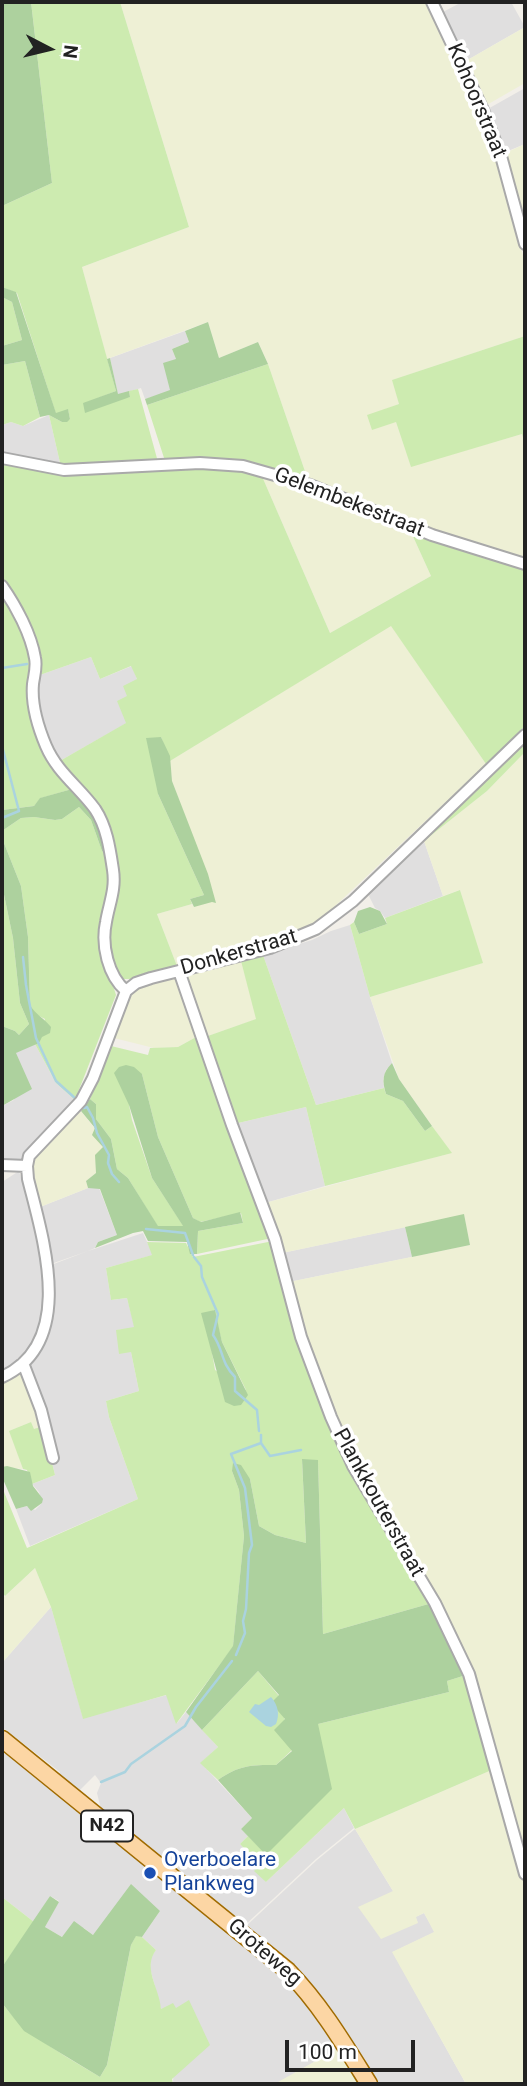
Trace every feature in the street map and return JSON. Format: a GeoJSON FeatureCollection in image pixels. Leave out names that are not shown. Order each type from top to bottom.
{"type":"FeatureCollection","features":[{"type":"Feature","properties":{"kind":"main road","name":"Groteweg"},"geometry":{"type":"LineString","coordinates":[[2,1739],[288,1970],[326,2014],[369,2084]]}},
{"type":"Feature","properties":{"kind":"street","name":"Kohoorstraat"},"geometry":{"type":"LineString","coordinates":[[432,2],[483,110],[501,156],[525,244]]}},
{"type":"Feature","properties":{"kind":"street","name":"Gelembekestraat"},"geometry":{"type":"LineString","coordinates":[[2,458],[64,470],[200,463],[243,466],[310,485],[432,536],[525,564]]}},
{"type":"Feature","properties":{"kind":"street"},"geometry":{"type":"LineString","coordinates":[[2,586],[20,617],[35,656],[33,700],[46,744],[60,771],[94,809],[106,832],[114,886],[104,938],[109,965],[116,981],[126,991],[93,1078],[81,1101],[29,1156],[27,1166],[50,1293],[43,1333],[36,1347],[23,1363],[2,1377]]}},
{"type":"Feature","properties":{"kind":"street","name":"Donkerstraat"},"geometry":{"type":"LineString","coordinates":[[126,991],[136,983],[299,938],[331,919],[525,735]]}},
{"type":"Feature","properties":{"kind":"street","name":"Plankkouterstraat"},"geometry":{"type":"LineString","coordinates":[[179,971],[275,1239],[301,1337],[331,1417],[353,1466],[435,1603],[469,1674],[525,1874]]}},
{"type":"Feature","properties":{"kind":"street"},"geometry":{"type":"LineString","coordinates":[[2,1165],[27,1166]]}},
{"type":"Feature","properties":{"kind":"street"},"geometry":{"type":"LineString","coordinates":[[23,1363],[41,1409],[53,1458]]}},
{"type":"Feature","properties":{"kind":"shaded area"},"geometry":{"type":"Polygon","coordinates":[[[462,2],[511,2],[525,27],[464,62],[441,13],[462,2]]]}},
{"type":"Feature","properties":{"kind":"shaded area"},"geometry":{"type":"Polygon","coordinates":[[[525,88],[525,144],[503,153],[486,110],[525,88]]]}},
{"type":"Feature","properties":{"kind":"shaded area"},"geometry":{"type":"Polygon","coordinates":[[[185,331],[189,342],[172,349],[176,359],[170,391],[145,399],[141,388],[118,395],[110,358],[185,331]]]}},
{"type":"Feature","properties":{"kind":"shaded area"},"geometry":{"type":"Polygon","coordinates":[[[49,415],[61,467],[2,456],[2,425],[11,422],[23,426],[49,415]]]}},
{"type":"Feature","properties":{"kind":"shaded area"},"geometry":{"type":"Polygon","coordinates":[[[91,657],[100,679],[132,666],[137,679],[127,696],[127,723],[58,762],[37,711],[37,676],[91,657]]]}},
{"type":"Feature","properties":{"kind":"shaded area"},"geometry":{"type":"Polygon","coordinates":[[[424,841],[443,896],[385,918],[375,908],[368,894],[424,841]]]}},
{"type":"Feature","properties":{"kind":"shaded area"},"geometry":{"type":"Polygon","coordinates":[[[350,925],[392,1063],[383,1079],[384,1088],[316,1105],[263,955],[350,925]]]}},
{"type":"Feature","properties":{"kind":"shaded area"},"geometry":{"type":"Polygon","coordinates":[[[35,1044],[56,1083],[75,1100],[21,1159],[11,1163],[2,1162],[2,1106],[14,1100],[15,1053],[35,1044]]]}},
{"type":"Feature","properties":{"kind":"shaded area"},"geometry":{"type":"Polygon","coordinates":[[[306,1107],[325,1186],[265,1203],[234,1124],[306,1107]]]}},
{"type":"Feature","properties":{"kind":"shaded area"},"geometry":{"type":"Polygon","coordinates":[[[19,1171],[39,1240],[46,1295],[38,1334],[20,1361],[2,1373],[2,1182],[19,1171]]]}},
{"type":"Feature","properties":{"kind":"shaded area"},"geometry":{"type":"Polygon","coordinates":[[[88,1188],[99,1188],[117,1235],[98,1242],[95,1248],[51,1264],[40,1207],[88,1188]]]}},
{"type":"Feature","properties":{"kind":"shaded area"},"geometry":{"type":"Polygon","coordinates":[[[405,1227],[412,1257],[289,1282],[282,1253],[405,1227]]]}},
{"type":"Feature","properties":{"kind":"shaded area"},"geometry":{"type":"Polygon","coordinates":[[[143,1233],[153,1255],[106,1268],[111,1300],[127,1298],[135,1328],[117,1330],[131,1352],[139,1391],[106,1401],[109,1417],[138,1499],[30,1546],[16,1509],[27,1506],[35,1510],[42,1503],[39,1492],[32,1484],[55,1475],[28,1366],[50,1321],[55,1294],[51,1265],[143,1233]]]}},
{"type":"Feature","properties":{"kind":"shaded area"},"geometry":{"type":"Polygon","coordinates":[[[51,1607],[83,1718],[167,1695],[177,1723],[186,1712],[218,1747],[201,1763],[252,1818],[241,1829],[248,1836],[240,1844],[260,1865],[266,1882],[344,1808],[354,1828],[316,1859],[244,1926],[101,1809],[97,1793],[101,1783],[95,1775],[79,1791],[59,1775],[60,1772],[2,1727],[2,1663],[51,1607]]]}},
{"type":"Feature","properties":{"kind":"shaded area"},"geometry":{"type":"Polygon","coordinates":[[[5,1753],[295,1987],[339,2048],[276,2084],[173,2084],[176,2008],[161,2009],[150,1968],[151,1957],[156,1950],[142,1937],[160,1911],[93,1935],[84,1928],[62,1937],[45,1927],[59,1901],[50,1896],[34,1922],[2,1897],[2,1758],[5,1753]]]}},
{"type":"Feature","properties":{"kind":"shaded area"},"geometry":{"type":"Polygon","coordinates":[[[355,1829],[393,1891],[418,1923],[415,1917],[424,1913],[435,1932],[393,1952],[466,2084],[377,2084],[316,1990],[245,1927],[317,1860],[355,1829]]]}},
{"type":"Feature","properties":{"kind":"green space"},"geometry":{"type":"Polygon","coordinates":[[[2,2],[31,2],[52,183],[2,206],[2,2]]]}},
{"type":"Feature","properties":{"kind":"green space"},"geometry":{"type":"Polygon","coordinates":[[[31,2],[120,2],[189,227],[82,267],[116,391],[83,404],[130,397],[129,391],[138,389],[158,462],[61,467],[49,415],[62,422],[70,419],[68,410],[56,414],[17,293],[2,287],[2,206],[52,183],[31,2]]]}},
{"type":"Feature","properties":{"kind":"green space"},"geometry":{"type":"Polygon","coordinates":[[[120,2],[425,2],[486,131],[505,189],[525,263],[525,336],[393,380],[399,404],[367,416],[396,422],[411,466],[522,434],[525,446],[525,560],[483,550],[308,480],[258,342],[219,358],[208,322],[107,359],[82,267],[189,227],[120,2]]]}},
{"type":"Feature","properties":{"kind":"green space"},"geometry":{"type":"Polygon","coordinates":[[[525,27],[525,83],[485,106],[464,62],[525,27]]]}},
{"type":"Feature","properties":{"kind":"green space"},"geometry":{"type":"Polygon","coordinates":[[[525,144],[525,211],[521,212],[503,154],[525,144]]]}},
{"type":"Feature","properties":{"kind":"green space"},"geometry":{"type":"Polygon","coordinates":[[[2,287],[16,292],[56,413],[68,409],[70,419],[67,422],[49,415],[40,417],[25,361],[2,365],[2,346],[22,340],[12,302],[2,297],[2,287]]]}},
{"type":"Feature","properties":{"kind":"green space"},"geometry":{"type":"Polygon","coordinates":[[[2,297],[12,302],[22,340],[2,346],[2,297]]]}},
{"type":"Feature","properties":{"kind":"green space"},"geometry":{"type":"Polygon","coordinates":[[[208,322],[219,358],[258,342],[268,364],[147,405],[145,399],[170,390],[163,363],[176,359],[172,349],[189,342],[185,331],[208,322]]]}},
{"type":"Feature","properties":{"kind":"green space"},"geometry":{"type":"Polygon","coordinates":[[[525,336],[525,446],[522,434],[411,467],[396,422],[372,430],[367,415],[399,404],[392,380],[525,336]]]}},
{"type":"Feature","properties":{"kind":"green space"},"geometry":{"type":"Polygon","coordinates":[[[110,358],[118,394],[129,391],[130,397],[85,413],[83,403],[116,391],[107,359],[110,358]]]}},
{"type":"Feature","properties":{"kind":"green space"},"geometry":{"type":"Polygon","coordinates":[[[25,361],[40,417],[23,426],[11,422],[2,425],[2,365],[25,361]]]}},
{"type":"Feature","properties":{"kind":"green space"},"geometry":{"type":"Polygon","coordinates":[[[268,364],[308,480],[239,461],[165,461],[147,405],[268,364]]]}},
{"type":"Feature","properties":{"kind":"green space"},"geometry":{"type":"Polygon","coordinates":[[[2,461],[35,470],[193,467],[261,474],[330,633],[431,576],[411,532],[483,558],[525,568],[525,726],[486,764],[391,626],[170,761],[161,737],[158,794],[204,895],[190,899],[192,904],[157,914],[177,966],[122,979],[117,973],[109,947],[116,856],[105,813],[58,762],[126,723],[117,701],[127,696],[123,686],[137,679],[131,666],[100,679],[91,657],[37,676],[11,592],[2,580],[2,461]]]}},
{"type":"Feature","properties":{"kind":"green space"},"geometry":{"type":"Polygon","coordinates":[[[261,474],[315,492],[411,532],[431,576],[330,633],[261,474]]]}},
{"type":"Feature","properties":{"kind":"green space"},"geometry":{"type":"Polygon","coordinates":[[[2,593],[32,659],[31,712],[72,789],[41,798],[34,806],[2,810],[2,593]]]}},
{"type":"Feature","properties":{"kind":"green space"},"geometry":{"type":"Polygon","coordinates":[[[391,625],[486,764],[316,924],[288,938],[177,966],[157,914],[192,904],[194,907],[213,892],[172,781],[170,761],[391,625]]]}},
{"type":"Feature","properties":{"kind":"green space"},"geometry":{"type":"Polygon","coordinates":[[[161,737],[170,756],[172,781],[208,874],[216,903],[194,907],[190,899],[204,895],[158,794],[146,738],[161,737]]]}},
{"type":"Feature","properties":{"kind":"green space"},"geometry":{"type":"Polygon","coordinates":[[[525,742],[525,752],[487,791],[424,841],[525,742]]]}},
{"type":"Feature","properties":{"kind":"green space"},"geometry":{"type":"Polygon","coordinates":[[[525,752],[525,1866],[472,1673],[354,1463],[316,1374],[289,1282],[470,1245],[464,1215],[282,1253],[265,1203],[451,1153],[399,1079],[370,997],[482,963],[460,890],[443,896],[424,841],[487,791],[525,752]]]}},
{"type":"Feature","properties":{"kind":"green space"},"geometry":{"type":"Polygon","coordinates":[[[72,789],[100,808],[108,823],[116,856],[107,856],[102,851],[91,820],[79,807],[62,819],[21,818],[2,831],[2,810],[34,806],[40,798],[72,789]]]}},
{"type":"Feature","properties":{"kind":"green space"},"geometry":{"type":"Polygon","coordinates":[[[79,807],[91,820],[102,851],[107,856],[111,883],[102,951],[116,995],[75,1100],[56,1083],[35,1044],[39,1043],[45,1019],[35,1014],[30,1005],[28,937],[21,886],[2,838],[2,831],[21,818],[62,819],[79,807]]]}},
{"type":"Feature","properties":{"kind":"green space"},"geometry":{"type":"Polygon","coordinates":[[[2,838],[21,886],[28,937],[30,1005],[51,1027],[50,1033],[42,1037],[39,1043],[16,1053],[32,1089],[2,1106],[2,1026],[19,1035],[29,1024],[20,1003],[13,938],[2,885],[2,838]]]}},
{"type":"Feature","properties":{"kind":"green space"},"geometry":{"type":"Polygon","coordinates":[[[2,885],[13,938],[20,1003],[29,1024],[19,1035],[2,1026],[2,885]]]}},
{"type":"Feature","properties":{"kind":"green space"},"geometry":{"type":"Polygon","coordinates":[[[460,890],[483,963],[370,997],[350,925],[354,922],[359,934],[387,924],[385,918],[460,890]]]}},
{"type":"Feature","properties":{"kind":"green space"},"geometry":{"type":"Polygon","coordinates":[[[370,907],[380,911],[387,924],[359,934],[354,922],[358,911],[370,907]]]}},
{"type":"Feature","properties":{"kind":"green space"},"geometry":{"type":"Polygon","coordinates":[[[263,955],[316,1105],[384,1088],[386,1094],[403,1101],[425,1131],[432,1126],[452,1153],[325,1186],[306,1107],[234,1124],[205,1037],[256,1019],[241,961],[263,955]]]}},
{"type":"Feature","properties":{"kind":"green space"},"geometry":{"type":"Polygon","coordinates":[[[241,961],[257,1019],[205,1037],[183,978],[241,961]]]}},
{"type":"Feature","properties":{"kind":"green space"},"geometry":{"type":"Polygon","coordinates":[[[175,979],[179,982],[198,1036],[178,1047],[154,1048],[114,1038],[127,999],[133,991],[175,979]]]}},
{"type":"Feature","properties":{"kind":"green space"},"geometry":{"type":"Polygon","coordinates":[[[198,1036],[272,1238],[197,1254],[198,1231],[243,1223],[241,1213],[200,1222],[193,1218],[158,1137],[142,1074],[129,1105],[132,1120],[152,1178],[184,1227],[158,1227],[128,1178],[117,1169],[111,1139],[96,1119],[96,1104],[90,1099],[111,1046],[148,1055],[150,1048],[178,1047],[198,1036]]]}},
{"type":"Feature","properties":{"kind":"green space"},"geometry":{"type":"Polygon","coordinates":[[[392,1063],[399,1079],[432,1126],[425,1131],[403,1101],[386,1094],[384,1077],[392,1063]]]}},
{"type":"Feature","properties":{"kind":"green space"},"geometry":{"type":"Polygon","coordinates":[[[119,1067],[134,1067],[142,1074],[158,1137],[193,1218],[201,1222],[240,1212],[243,1223],[198,1231],[197,1254],[190,1254],[187,1242],[148,1241],[143,1231],[95,1248],[98,1242],[117,1235],[100,1189],[88,1188],[86,1181],[96,1173],[95,1155],[103,1147],[92,1135],[95,1128],[81,1111],[90,1099],[96,1104],[96,1119],[111,1139],[117,1169],[128,1178],[158,1226],[183,1226],[152,1178],[129,1105],[114,1073],[119,1067]]]}},
{"type":"Feature","properties":{"kind":"green space"},"geometry":{"type":"Polygon","coordinates":[[[81,1111],[95,1129],[103,1147],[96,1159],[96,1173],[86,1181],[88,1188],[40,1207],[32,1161],[81,1111]]]}},
{"type":"Feature","properties":{"kind":"green space"},"geometry":{"type":"Polygon","coordinates":[[[464,1214],[470,1245],[412,1257],[405,1227],[464,1214]]]}},
{"type":"Feature","properties":{"kind":"green space"},"geometry":{"type":"Polygon","coordinates":[[[273,1241],[315,1387],[432,1603],[323,1634],[318,1461],[302,1460],[306,1543],[275,1535],[259,1526],[250,1479],[232,1471],[239,1490],[244,1536],[233,1647],[176,1724],[166,1695],[83,1719],[51,1607],[35,1568],[5,1596],[2,1592],[2,1487],[27,1548],[138,1499],[109,1417],[106,1401],[139,1391],[131,1352],[119,1354],[116,1330],[134,1327],[127,1298],[111,1300],[106,1268],[152,1255],[147,1242],[186,1243],[193,1257],[273,1241]],[[214,1310],[204,1323],[215,1370],[246,1390],[222,1342],[214,1310]]]}},
{"type":"Feature","properties":{"kind":"green space"},"geometry":{"type":"Polygon","coordinates":[[[215,1310],[222,1342],[248,1395],[241,1405],[234,1406],[225,1402],[201,1313],[215,1310]]]}},
{"type":"Feature","properties":{"kind":"green space"},"geometry":{"type":"Polygon","coordinates":[[[21,1370],[43,1426],[34,1430],[31,1422],[10,1431],[23,1469],[2,1467],[2,1382],[21,1370]]]}},
{"type":"Feature","properties":{"kind":"green space"},"geometry":{"type":"Polygon","coordinates":[[[31,1422],[34,1429],[43,1426],[55,1475],[32,1484],[27,1470],[23,1469],[9,1431],[31,1422]]]}},
{"type":"Feature","properties":{"kind":"green space"},"geometry":{"type":"Polygon","coordinates":[[[302,1459],[318,1460],[323,1634],[432,1603],[466,1675],[447,1681],[449,1692],[318,1724],[332,1789],[266,1855],[241,1829],[252,1818],[218,1780],[246,1767],[276,1765],[292,1751],[274,1730],[285,1719],[271,1703],[279,1695],[258,1671],[202,1730],[186,1712],[233,1646],[244,1536],[239,1490],[232,1471],[233,1463],[241,1465],[250,1479],[259,1526],[275,1535],[306,1543],[302,1459]]]}},
{"type":"Feature","properties":{"kind":"green space"},"geometry":{"type":"Polygon","coordinates":[[[2,1467],[30,1472],[33,1486],[43,1499],[42,1503],[31,1511],[27,1506],[16,1509],[2,1477],[2,1467]]]}},
{"type":"Feature","properties":{"kind":"green space"},"geometry":{"type":"Polygon","coordinates":[[[35,1568],[51,1607],[2,1663],[2,1599],[35,1568]]]}},
{"type":"Feature","properties":{"kind":"green space"},"geometry":{"type":"Polygon","coordinates":[[[258,1671],[279,1696],[292,1750],[276,1765],[246,1767],[218,1780],[200,1763],[218,1747],[202,1730],[258,1671]]]}},
{"type":"Feature","properties":{"kind":"green space"},"geometry":{"type":"Polygon","coordinates":[[[466,1675],[494,1769],[355,1829],[344,1808],[266,1882],[254,1871],[260,1865],[240,1844],[248,1836],[266,1854],[318,1724],[449,1692],[447,1681],[466,1675]]]}},
{"type":"Feature","properties":{"kind":"green space"},"geometry":{"type":"Polygon","coordinates":[[[494,1769],[525,1882],[525,2084],[466,2084],[392,1952],[434,1932],[424,1913],[416,1917],[418,1923],[381,1939],[358,1907],[393,1891],[355,1829],[494,1769]]]}},
{"type":"Feature","properties":{"kind":"green space"},"geometry":{"type":"Polygon","coordinates":[[[131,1884],[160,1911],[142,1937],[136,1936],[131,1945],[107,2065],[100,2077],[24,2031],[2,2003],[2,1967],[50,1896],[59,1902],[45,1927],[62,1937],[74,1921],[93,1935],[131,1884]]]}},
{"type":"Feature","properties":{"kind":"green space"},"geometry":{"type":"Polygon","coordinates":[[[2,1897],[34,1922],[2,1967],[2,1897]]]}},
{"type":"Feature","properties":{"kind":"green space"},"geometry":{"type":"Polygon","coordinates":[[[136,1935],[156,1950],[152,1957],[151,1971],[161,2009],[173,2003],[176,2008],[189,2000],[210,2045],[172,2079],[173,2084],[2,2084],[2,2003],[23,2026],[100,2077],[107,2065],[131,1945],[136,1935]]]}},
{"type":"Feature","properties":{"kind":"green space"},"geometry":{"type":"Polygon","coordinates":[[[339,2048],[361,2084],[276,2084],[278,2082],[339,2048]]]}},
{"type":"Feature","properties":{"kind":"water"},"geometry":{"type":"Polygon","coordinates":[[[271,1697],[278,1713],[276,1724],[271,1727],[249,1712],[255,1704],[259,1705],[271,1697]]]}},
{"type":"Feature","properties":{"kind":"waterway"},"geometry":{"type":"LineString","coordinates":[[2,668],[27,664]]}},
{"type":"Feature","properties":{"kind":"waterway"},"geometry":{"type":"LineString","coordinates":[[2,746],[19,811],[2,818]]}},
{"type":"Feature","properties":{"kind":"waterway"},"geometry":{"type":"LineString","coordinates":[[23,957],[36,1038],[56,1081],[76,1099]]}},
{"type":"Feature","properties":{"kind":"waterway"},"geometry":{"type":"LineString","coordinates":[[84,1108],[87,1107],[93,1118],[97,1133],[109,1155],[108,1163],[112,1174],[119,1182]]}},
{"type":"Feature","properties":{"kind":"waterway"},"geometry":{"type":"LineString","coordinates":[[146,1229],[185,1233],[193,1255]]}},
{"type":"Feature","properties":{"kind":"waterway"},"geometry":{"type":"LineString","coordinates":[[194,1257],[201,1266],[202,1277],[218,1314],[213,1335],[235,1377],[235,1391],[257,1410],[259,1431]]}},
{"type":"Feature","properties":{"kind":"waterway"},"geometry":{"type":"LineString","coordinates":[[236,1655],[245,1633],[243,1621],[252,1545],[245,1488],[231,1454],[261,1443],[261,1435]]}},
{"type":"Feature","properties":{"kind":"waterway"},"geometry":{"type":"LineString","coordinates":[[261,1443],[270,1456],[301,1450]]}},
{"type":"Feature","properties":{"kind":"waterway"},"geometry":{"type":"LineString","coordinates":[[101,1782],[125,1772],[131,1764],[185,1726],[196,1707],[232,1661]]}},
{"type":"Feature","properties":{"kind":"place","name":"Overboelare Plankweg"},"geometry":{"type":"Point","coordinates":[150,1873]}}]}
